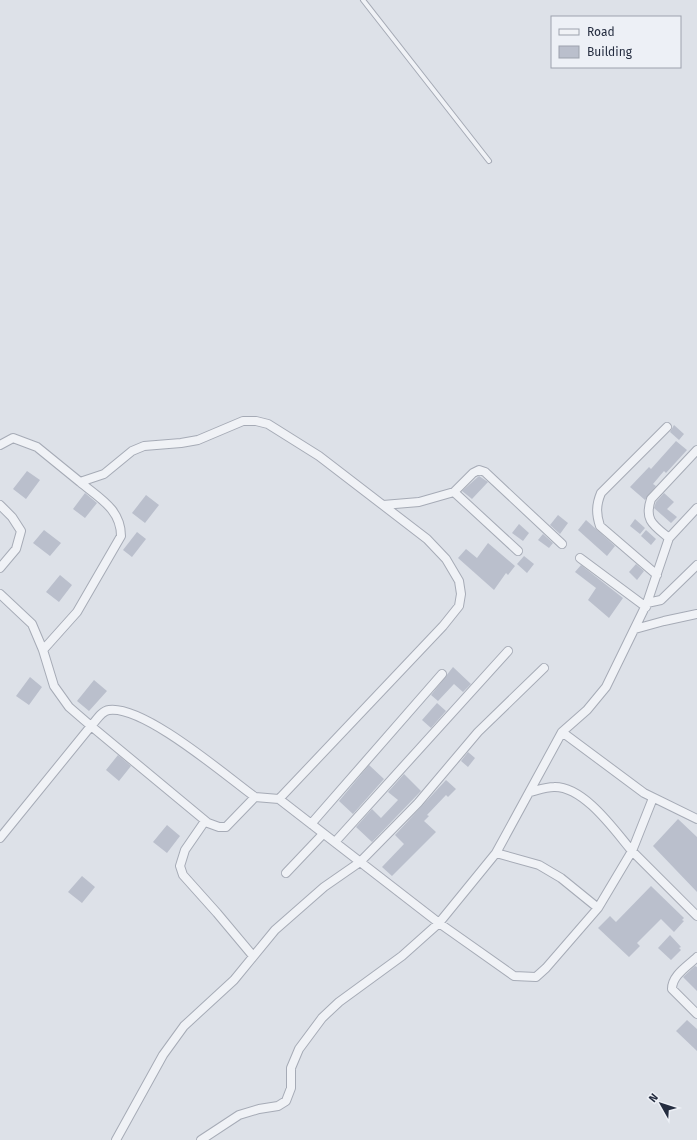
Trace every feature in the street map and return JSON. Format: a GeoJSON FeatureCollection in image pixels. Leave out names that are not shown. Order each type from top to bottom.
{"type":"FeatureCollection","features":[{"type":"Feature","properties":{"kind":"street"},"geometry":{"type":"LineString","coordinates":[[80,482],[104,474],[132,451],[144,446],[181,444],[198,440],[243,421],[256,421],[268,424],[319,456],[427,539],[446,559],[459,581],[461,594],[459,606],[443,626],[279,799]]}},
{"type":"Feature","properties":{"kind":"street"},"geometry":{"type":"LineString","coordinates":[[657,575],[600,526],[596,514],[597,501],[601,493],[666,427]]}},
{"type":"Feature","properties":{"kind":"street"},"geometry":{"type":"LineString","coordinates":[[0,445],[13,438],[37,447],[116,512],[121,525],[121,536],[78,612],[43,650]]}},
{"type":"Feature","properties":{"kind":"street"},"geometry":{"type":"LineString","coordinates":[[669,538],[651,523],[648,514],[651,499],[697,450]]}},
{"type":"Feature","properties":{"kind":"street"},"geometry":{"type":"LineString","coordinates":[[383,505],[419,502],[454,492],[473,473],[479,470],[485,472],[562,544]]}},
{"type":"Feature","properties":{"kind":"street"},"geometry":{"type":"LineString","coordinates":[[454,492],[518,551]]}},
{"type":"Feature","properties":{"kind":"street"},"geometry":{"type":"LineString","coordinates":[[0,505],[12,517],[21,531],[16,549],[0,568]]}},
{"type":"Feature","properties":{"kind":"street"},"geometry":{"type":"LineString","coordinates":[[201,1140],[239,1115],[259,1109],[278,1106],[286,1101],[291,1088],[291,1068],[298,1049],[322,1018],[339,1002],[402,956],[439,923],[496,853],[562,732],[587,710],[606,687],[647,605],[669,538],[697,508]]}},
{"type":"Feature","properties":{"kind":"street"},"geometry":{"type":"LineString","coordinates":[[580,558],[647,605]]}},
{"type":"Feature","properties":{"kind":"street"},"geometry":{"type":"LineString","coordinates":[[647,605],[661,600],[697,565]]}},
{"type":"Feature","properties":{"kind":"street"},"geometry":{"type":"LineString","coordinates":[[0,594],[32,624],[43,650],[54,686],[69,707],[206,821],[219,827],[226,827],[255,797]]}},
{"type":"Feature","properties":{"kind":"street"},"geometry":{"type":"LineString","coordinates":[[635,629],[697,614]]}},
{"type":"Feature","properties":{"kind":"street"},"geometry":{"type":"LineString","coordinates":[[335,842],[508,651]]}},
{"type":"Feature","properties":{"kind":"street"},"geometry":{"type":"LineString","coordinates":[[116,1140],[163,1055],[184,1026],[234,980],[275,930],[324,887],[360,862],[418,803],[478,732],[544,668]]}},
{"type":"Feature","properties":{"kind":"street"},"geometry":{"type":"LineString","coordinates":[[311,824],[442,674]]}},
{"type":"Feature","properties":{"kind":"street"},"geometry":{"type":"LineString","coordinates":[[0,838],[102,713],[109,710],[140,717],[179,740],[255,797],[279,799],[439,923],[514,976],[536,977],[546,968],[598,908],[632,851],[653,798]]}},
{"type":"Feature","properties":{"kind":"street"},"geometry":{"type":"LineString","coordinates":[[562,732],[653,798],[697,819]]}},
{"type":"Feature","properties":{"kind":"street"},"geometry":{"type":"LineString","coordinates":[[530,792],[555,787],[572,791],[587,801],[632,851],[697,916]]}},
{"type":"Feature","properties":{"kind":"street"},"geometry":{"type":"LineString","coordinates":[[206,821],[184,850],[180,866],[183,875],[253,956]]}},
{"type":"Feature","properties":{"kind":"street"},"geometry":{"type":"LineString","coordinates":[[286,872],[323,834]]}},
{"type":"Feature","properties":{"kind":"street"},"geometry":{"type":"LineString","coordinates":[[496,853],[539,865],[561,878],[598,908]]}},
{"type":"Feature","properties":{"kind":"street"},"geometry":{"type":"LineString","coordinates":[[697,957],[675,977],[672,984],[672,989],[697,1014]]}},
{"type":"Feature","properties":{"kind":"lane"},"geometry":{"type":"LineString","coordinates":[[363,0],[489,161]]}},
{"type":"Feature","properties":{"kind":"building"},"geometry":{"type":"Polygon","coordinates":[[[674,425],[684,434],[679,440],[670,432],[674,425]]]}},
{"type":"Feature","properties":{"kind":"building"},"geometry":{"type":"Polygon","coordinates":[[[676,441],[687,450],[666,473],[664,471],[653,484],[656,486],[645,500],[630,487],[649,467],[651,469],[676,441]]]}},
{"type":"Feature","properties":{"kind":"building"},"geometry":{"type":"Polygon","coordinates":[[[27,471],[40,480],[26,499],[13,489],[27,471]]]}},
{"type":"Feature","properties":{"kind":"building"},"geometry":{"type":"Polygon","coordinates":[[[479,476],[488,482],[472,499],[462,491],[479,476]]]}},
{"type":"Feature","properties":{"kind":"building"},"geometry":{"type":"Polygon","coordinates":[[[85,493],[97,503],[85,518],[73,509],[85,493]]]}},
{"type":"Feature","properties":{"kind":"building"},"geometry":{"type":"Polygon","coordinates":[[[664,493],[674,502],[667,509],[677,517],[671,523],[654,508],[656,502],[664,493]]]}},
{"type":"Feature","properties":{"kind":"building"},"geometry":{"type":"Polygon","coordinates":[[[146,495],[159,505],[145,523],[132,513],[146,495]]]}},
{"type":"Feature","properties":{"kind":"building"},"geometry":{"type":"Polygon","coordinates":[[[558,515],[568,523],[560,534],[550,525],[558,515]]]}},
{"type":"Feature","properties":{"kind":"building"},"geometry":{"type":"Polygon","coordinates":[[[635,519],[645,528],[640,534],[630,526],[635,519]]]}},
{"type":"Feature","properties":{"kind":"building"},"geometry":{"type":"Polygon","coordinates":[[[586,520],[615,546],[607,556],[578,530],[586,520]]]}},
{"type":"Feature","properties":{"kind":"building"},"geometry":{"type":"Polygon","coordinates":[[[519,524],[529,533],[523,541],[512,533],[519,524]]]}},
{"type":"Feature","properties":{"kind":"building"},"geometry":{"type":"Polygon","coordinates":[[[44,530],[61,543],[50,556],[33,543],[44,530]]]}},
{"type":"Feature","properties":{"kind":"building"},"geometry":{"type":"Polygon","coordinates":[[[646,530],[656,539],[651,545],[641,536],[646,530]]]}},
{"type":"Feature","properties":{"kind":"building"},"geometry":{"type":"Polygon","coordinates":[[[137,532],[146,539],[132,557],[123,550],[137,532]]]}},
{"type":"Feature","properties":{"kind":"building"},"geometry":{"type":"Polygon","coordinates":[[[543,534],[553,543],[549,548],[538,540],[543,534]]]}},
{"type":"Feature","properties":{"kind":"building"},"geometry":{"type":"Polygon","coordinates":[[[488,543],[515,566],[508,575],[506,573],[494,590],[458,558],[466,549],[477,558],[488,543]]]}},
{"type":"Feature","properties":{"kind":"building"},"geometry":{"type":"Polygon","coordinates":[[[524,556],[534,564],[527,573],[517,564],[524,556]]]}},
{"type":"Feature","properties":{"kind":"building"},"geometry":{"type":"Polygon","coordinates":[[[636,564],[644,571],[637,580],[629,572],[636,564]]]}},
{"type":"Feature","properties":{"kind":"building"},"geometry":{"type":"Polygon","coordinates":[[[581,565],[623,598],[609,618],[588,600],[596,588],[575,572],[581,565]]]}},
{"type":"Feature","properties":{"kind":"building"},"geometry":{"type":"Polygon","coordinates":[[[60,575],[72,585],[59,602],[46,592],[60,575]]]}},
{"type":"Feature","properties":{"kind":"building"},"geometry":{"type":"Polygon","coordinates":[[[453,667],[471,684],[463,692],[454,684],[438,701],[431,695],[453,667]]]}},
{"type":"Feature","properties":{"kind":"building"},"geometry":{"type":"Polygon","coordinates":[[[30,677],[42,687],[29,705],[16,696],[30,677]]]}},
{"type":"Feature","properties":{"kind":"building"},"geometry":{"type":"Polygon","coordinates":[[[94,680],[107,691],[89,711],[77,701],[94,680]]]}},
{"type":"Feature","properties":{"kind":"building"},"geometry":{"type":"Polygon","coordinates":[[[437,703],[446,711],[431,728],[422,720],[437,703]]]}},
{"type":"Feature","properties":{"kind":"building"},"geometry":{"type":"Polygon","coordinates":[[[468,752],[475,758],[468,767],[461,761],[468,752]]]}},
{"type":"Feature","properties":{"kind":"building"},"geometry":{"type":"Polygon","coordinates":[[[118,755],[131,766],[119,781],[106,770],[118,755]]]}},
{"type":"Feature","properties":{"kind":"building"},"geometry":{"type":"Polygon","coordinates":[[[369,765],[384,779],[353,814],[339,801],[369,765]]]}},
{"type":"Feature","properties":{"kind":"building"},"geometry":{"type":"Polygon","coordinates":[[[404,774],[421,791],[372,842],[356,827],[372,809],[381,818],[398,800],[388,792],[404,774]]]}},
{"type":"Feature","properties":{"kind":"building"},"geometry":{"type":"Polygon","coordinates":[[[446,780],[456,789],[448,797],[446,795],[427,815],[429,816],[424,821],[436,832],[392,876],[382,867],[404,844],[395,835],[446,780]]]}},
{"type":"Feature","properties":{"kind":"building"},"geometry":{"type":"Polygon","coordinates":[[[678,819],[697,837],[697,892],[653,846],[678,819]]]}},
{"type":"Feature","properties":{"kind":"building"},"geometry":{"type":"Polygon","coordinates":[[[167,825],[180,836],[167,853],[153,842],[167,825]]]}},
{"type":"Feature","properties":{"kind":"building"},"geometry":{"type":"Polygon","coordinates":[[[82,876],[95,887],[82,903],[68,892],[82,876]]]}},
{"type":"Feature","properties":{"kind":"building"},"geometry":{"type":"Polygon","coordinates":[[[651,886],[684,918],[682,920],[684,921],[674,932],[661,919],[637,943],[640,946],[629,957],[598,928],[610,916],[616,922],[651,886]]]}},
{"type":"Feature","properties":{"kind":"building"},"geometry":{"type":"Polygon","coordinates":[[[670,935],[681,947],[679,948],[681,950],[671,960],[658,948],[670,935]]]}},
{"type":"Feature","properties":{"kind":"building"},"geometry":{"type":"Polygon","coordinates":[[[695,966],[697,967],[697,991],[683,977],[695,966]]]}},
{"type":"Feature","properties":{"kind":"building"},"geometry":{"type":"Polygon","coordinates":[[[687,1020],[697,1029],[697,1051],[676,1031],[687,1020]]]}}]}
